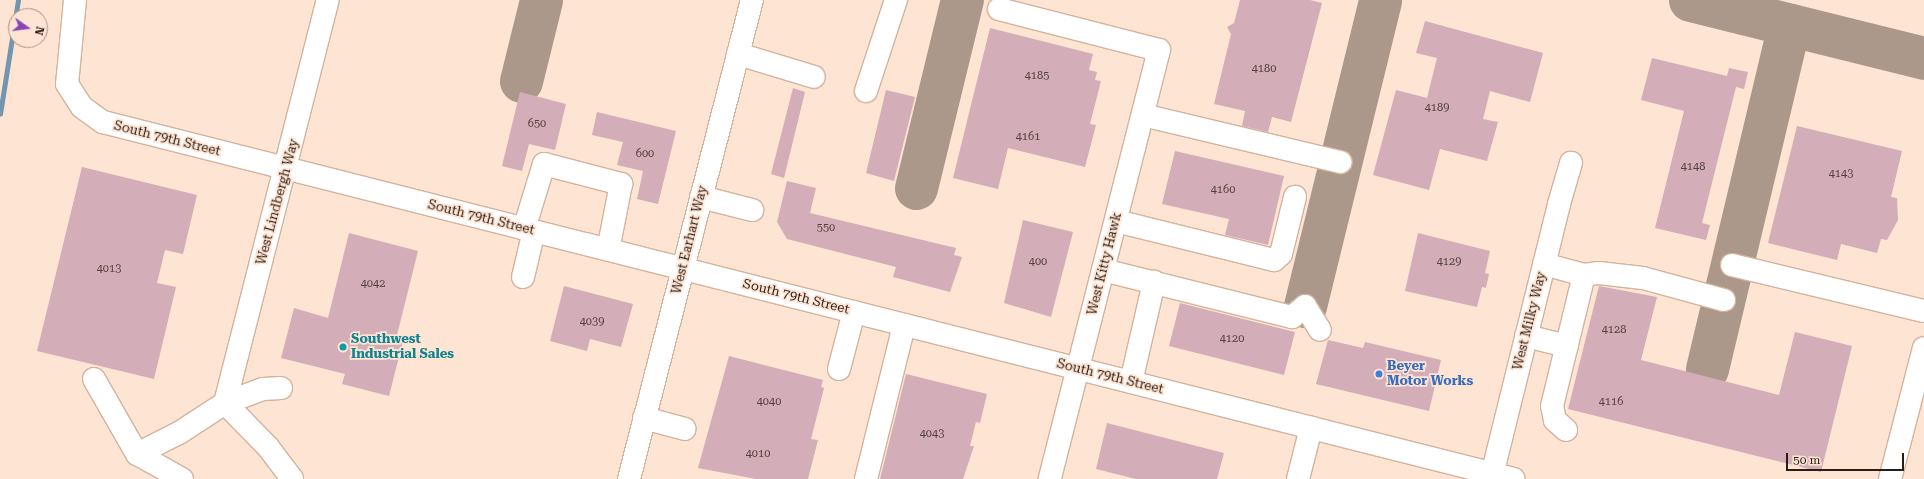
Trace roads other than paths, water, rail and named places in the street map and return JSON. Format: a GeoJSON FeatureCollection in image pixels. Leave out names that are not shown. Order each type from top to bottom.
{"type":"FeatureCollection","features":[{"type":"Feature","properties":{"kind":"street","name":"South 79th Street"},"geometry":{"type":"LineString","coordinates":[[75,0],[67,84],[82,108],[92,117],[120,128],[1131,382],[1492,476],[1514,479]]}},
{"type":"Feature","properties":{"kind":"street","name":"West Lindbergh Way"},"geometry":{"type":"LineString","coordinates":[[225,403],[287,169],[328,0]]}},
{"type":"Feature","properties":{"kind":"street","name":"West Earhart Way"},"geometry":{"type":"LineString","coordinates":[[629,479],[752,0]]}},
{"type":"Feature","properties":{"kind":"street"},"geometry":{"type":"LineString","coordinates":[[866,91],[896,0]]}},
{"type":"Feature","properties":{"kind":"street","name":"West Kitty Hawk"},"geometry":{"type":"LineString","coordinates":[[999,9],[1159,50],[1050,479]]}},
{"type":"Feature","properties":{"kind":"street"},"geometry":{"type":"LineString","coordinates":[[738,54],[814,77]]}},
{"type":"Feature","properties":{"kind":"street"},"geometry":{"type":"LineString","coordinates":[[1143,115],[1340,162]]}},
{"type":"Feature","properties":{"kind":"street","name":"West Milky Way"},"geometry":{"type":"LineString","coordinates":[[1492,476],[1544,264],[1571,163]]}},
{"type":"Feature","properties":{"kind":"street"},"geometry":{"type":"LineString","coordinates":[[523,277],[529,230],[544,164],[621,184],[608,250]]}},
{"type":"Feature","properties":{"kind":"street"},"geometry":{"type":"LineString","coordinates":[[701,197],[752,210]]}},
{"type":"Feature","properties":{"kind":"street"},"geometry":{"type":"LineString","coordinates":[[1116,221],[1274,260],[1281,254],[1295,197]]}},
{"type":"Feature","properties":{"kind":"street"},"geometry":{"type":"LineString","coordinates":[[1544,264],[1584,275],[1599,273],[1643,278],[1724,300]]}},
{"type":"Feature","properties":{"kind":"street"},"geometry":{"type":"LineString","coordinates":[[1732,265],[1924,311]]}},
{"type":"Feature","properties":{"kind":"street"},"geometry":{"type":"LineString","coordinates":[[1103,270],[1292,317],[1305,306],[1320,330]]}},
{"type":"Feature","properties":{"kind":"street"},"geometry":{"type":"LineString","coordinates":[[1566,430],[1555,420],[1552,406],[1584,275]]}},
{"type":"Feature","properties":{"kind":"street"},"geometry":{"type":"LineString","coordinates":[[1131,382],[1154,282]]}},
{"type":"Feature","properties":{"kind":"street"},"geometry":{"type":"LineString","coordinates":[[839,369],[854,312]]}},
{"type":"Feature","properties":{"kind":"street"},"geometry":{"type":"LineString","coordinates":[[866,479],[904,325]]}},
{"type":"Feature","properties":{"kind":"street"},"geometry":{"type":"LineString","coordinates":[[1526,336],[1567,346]]}},
{"type":"Feature","properties":{"kind":"street"},"geometry":{"type":"LineString","coordinates":[[1890,479],[1924,348]]}},
{"type":"Feature","properties":{"kind":"street"},"geometry":{"type":"LineString","coordinates":[[94,379],[137,454],[182,479]]}},
{"type":"Feature","properties":{"kind":"street"},"geometry":{"type":"LineString","coordinates":[[137,454],[179,434],[225,403],[263,389],[280,388]]}},
{"type":"Feature","properties":{"kind":"street"},"geometry":{"type":"LineString","coordinates":[[225,403],[268,447],[292,479]]}},
{"type":"Feature","properties":{"kind":"street"},"geometry":{"type":"LineString","coordinates":[[644,418],[685,428]]}},
{"type":"Feature","properties":{"kind":"street"},"geometry":{"type":"LineString","coordinates":[[1298,479],[1311,428]]}},
{"type":"Feature","properties":{"kind":"waterway"},"geometry":{"type":"LineString","coordinates":[[0,114],[18,0]]}},
{"type":"Feature","properties":{"kind":"place","name":"Southwest Industrial Sales"},"geometry":{"type":"Point","coordinates":[343,347]}},
{"type":"Feature","properties":{"kind":"place","name":"Beyer Motor Works"},"geometry":{"type":"Point","coordinates":[1379,374]}}]}
